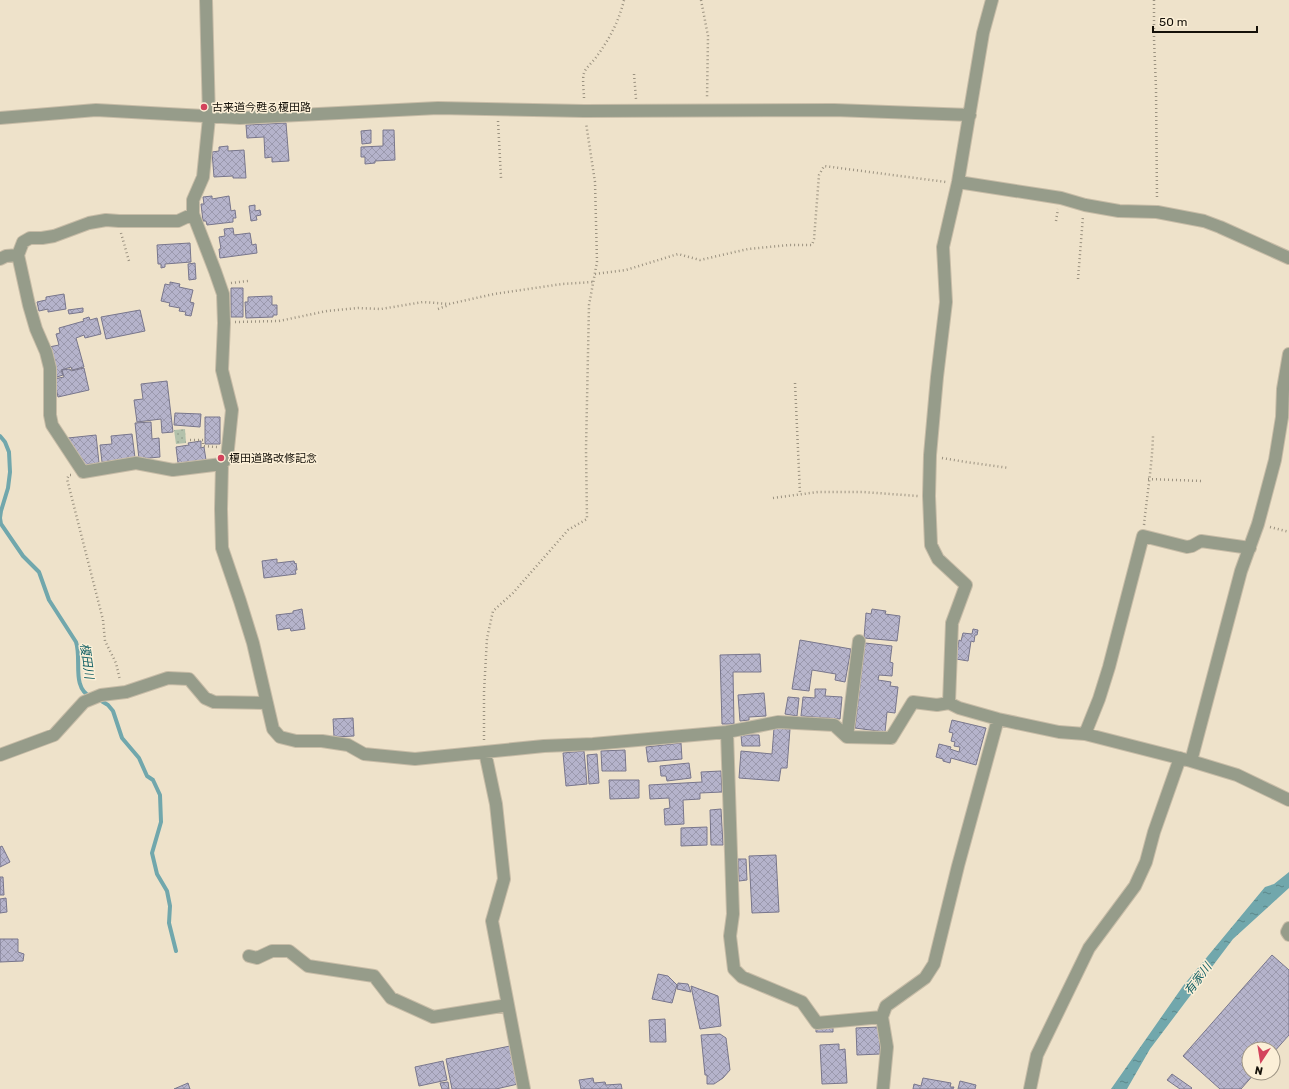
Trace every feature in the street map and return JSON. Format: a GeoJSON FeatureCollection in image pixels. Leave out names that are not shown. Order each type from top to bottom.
{"type":"FeatureCollection","features":[{"type":"Feature","properties":{"kind":"street"},"geometry":{"type":"LineString","coordinates":[[206,0],[209,118],[203,177],[193,200],[193,214],[223,294],[224,322],[222,370],[232,410],[227,458],[222,464],[222,548],[240,601],[273,729],[280,736],[296,741],[322,741],[348,745],[364,754],[414,759],[544,746],[593,744],[727,732],[778,722],[834,725],[847,737],[891,738],[913,702],[937,705],[949,703],[959,708],[998,719],[1059,732],[1085,734],[1185,759],[1237,775],[1289,800]]}},
{"type":"Feature","properties":{"kind":"street"},"geometry":{"type":"LineString","coordinates":[[949,703],[952,623],[966,585],[938,559],[931,545],[929,496],[930,455],[936,377],[946,302],[943,247],[958,182],[983,33],[992,0]]}},
{"type":"Feature","properties":{"kind":"street"},"geometry":{"type":"LineString","coordinates":[[0,118],[96,110],[209,118],[240,118],[438,108],[584,110],[834,110],[970,115]]}},
{"type":"Feature","properties":{"kind":"street"},"geometry":{"type":"LineString","coordinates":[[958,182],[1061,198],[1085,205],[1119,211],[1157,212],[1204,221],[1289,258]]}},
{"type":"Feature","properties":{"kind":"street"},"geometry":{"type":"LineString","coordinates":[[193,214],[178,221],[106,220],[89,223],[54,236],[30,238],[23,242],[18,255],[29,305],[36,328],[46,352],[50,368],[50,415],[52,425],[83,472],[136,463],[173,470],[222,464]]}},
{"type":"Feature","properties":{"kind":"street"},"geometry":{"type":"LineString","coordinates":[[0,259],[6,256],[18,255]]}},
{"type":"Feature","properties":{"kind":"street"},"geometry":{"type":"LineString","coordinates":[[1030,1089],[1038,1055],[1089,948],[1135,886],[1146,862],[1154,832],[1185,759],[1241,571],[1258,524],[1274,460],[1282,417],[1289,354]]}},
{"type":"Feature","properties":{"kind":"street"},"geometry":{"type":"LineString","coordinates":[[1085,734],[1099,699],[1109,667],[1143,536],[1187,547],[1201,541],[1250,548]]}},
{"type":"Feature","properties":{"kind":"street"},"geometry":{"type":"LineString","coordinates":[[847,737],[859,641]]}},
{"type":"Feature","properties":{"kind":"street"},"geometry":{"type":"LineString","coordinates":[[0,755],[54,735],[84,702],[101,695],[122,693],[168,678],[189,679],[205,698],[214,702],[267,703]]}},
{"type":"Feature","properties":{"kind":"street"},"geometry":{"type":"LineString","coordinates":[[883,1089],[887,1047],[882,1017],[886,1006],[926,978],[934,964],[958,866],[998,719]]}},
{"type":"Feature","properties":{"kind":"street"},"geometry":{"type":"LineString","coordinates":[[727,732],[733,914],[730,936],[734,970],[742,977],[802,1002],[817,1023],[882,1017]]}},
{"type":"Feature","properties":{"kind":"street"},"geometry":{"type":"LineString","coordinates":[[484,752],[496,804],[504,879],[492,921],[524,1089]]}},
{"type":"Feature","properties":{"kind":"street"},"geometry":{"type":"LineString","coordinates":[[1289,928],[1287,932],[1289,935]]}},
{"type":"Feature","properties":{"kind":"street"},"geometry":{"type":"LineString","coordinates":[[249,956],[257,958],[272,951],[288,952],[308,966],[374,976],[390,998],[433,1017],[508,1005]]}},
{"type":"Feature","properties":{"kind":"path"},"geometry":{"type":"LineString","coordinates":[[484,752],[484,692],[487,638],[493,611],[517,588],[568,530],[587,519],[586,449],[589,305],[596,274],[597,262],[595,182],[584,110],[584,74],[613,32],[619,20],[624,0]]}},
{"type":"Feature","properties":{"kind":"path"},"geometry":{"type":"LineString","coordinates":[[701,0],[708,36],[707,110]]}},
{"type":"Feature","properties":{"kind":"path"},"geometry":{"type":"LineString","coordinates":[[1154,0],[1157,212]]}},
{"type":"Feature","properties":{"kind":"path"},"geometry":{"type":"LineString","coordinates":[[634,74],[637,110]]}},
{"type":"Feature","properties":{"kind":"path"},"geometry":{"type":"LineString","coordinates":[[497,109],[501,178]]}},
{"type":"Feature","properties":{"kind":"path"},"geometry":{"type":"LineString","coordinates":[[596,274],[626,270],[678,254],[700,260],[748,249],[789,245],[812,246],[814,239],[819,175],[824,166],[946,182],[958,182]]}},
{"type":"Feature","properties":{"kind":"path"},"geometry":{"type":"LineString","coordinates":[[1078,279],[1082,221],[1085,205]]}},
{"type":"Feature","properties":{"kind":"path"},"geometry":{"type":"LineString","coordinates":[[119,221],[121,235],[129,261]]}},
{"type":"Feature","properties":{"kind":"path"},"geometry":{"type":"LineString","coordinates":[[438,309],[449,304],[494,294],[562,284],[594,282]]}},
{"type":"Feature","properties":{"kind":"path"},"geometry":{"type":"LineString","coordinates":[[224,322],[279,321],[327,311],[358,308],[380,309],[423,302],[449,304]]}},
{"type":"Feature","properties":{"kind":"path"},"geometry":{"type":"LineString","coordinates":[[795,383],[800,494]]}},
{"type":"Feature","properties":{"kind":"path"},"geometry":{"type":"LineString","coordinates":[[1143,536],[1148,478],[1152,460],[1153,436]]}},
{"type":"Feature","properties":{"kind":"path"},"geometry":{"type":"LineString","coordinates":[[190,440],[203,440],[203,446],[228,448]]}},
{"type":"Feature","properties":{"kind":"path"},"geometry":{"type":"LineString","coordinates":[[930,455],[1009,468]]}},
{"type":"Feature","properties":{"kind":"path"},"geometry":{"type":"LineString","coordinates":[[83,472],[69,475],[67,479],[103,620],[106,641],[116,663],[122,693]]}},
{"type":"Feature","properties":{"kind":"path"},"geometry":{"type":"LineString","coordinates":[[1148,478],[1202,481]]}},
{"type":"Feature","properties":{"kind":"path"},"geometry":{"type":"LineString","coordinates":[[773,498],[818,492],[862,492],[929,496]]}},
{"type":"Feature","properties":{"kind":"path"},"geometry":{"type":"LineString","coordinates":[[1258,524],[1289,532]]}},
{"type":"Feature","properties":{"kind":"green space"},"geometry":{"type":"Polygon","coordinates":[[[185,429],[186,443],[176,444],[174,430],[185,429]]]}},
{"type":"Feature","properties":{"kind":"water","name":"有家川"},"geometry":{"type":"Polygon","coordinates":[[[1289,872],[1289,888],[1233,939],[1150,1049],[1127,1089],[1111,1089],[1183,986],[1265,887],[1274,884],[1289,872]]]}},
{"type":"Feature","properties":{"kind":"building"},"geometry":{"type":"Polygon","coordinates":[[[286,123],[289,161],[272,162],[272,157],[265,158],[264,137],[247,138],[246,125],[286,123]]]}},
{"type":"Feature","properties":{"kind":"building"},"geometry":{"type":"Polygon","coordinates":[[[371,130],[371,143],[362,144],[361,131],[371,130]]]}},
{"type":"Feature","properties":{"kind":"building"},"geometry":{"type":"Polygon","coordinates":[[[383,130],[394,130],[395,160],[375,161],[375,163],[365,164],[365,157],[361,157],[361,147],[383,146],[383,130]]]}},
{"type":"Feature","properties":{"kind":"building"},"geometry":{"type":"Polygon","coordinates":[[[228,146],[228,151],[244,150],[246,178],[233,178],[233,176],[214,177],[212,152],[219,151],[219,147],[228,146]]]}},
{"type":"Feature","properties":{"kind":"building"},"geometry":{"type":"Polygon","coordinates":[[[212,196],[212,199],[229,196],[231,211],[235,210],[236,218],[233,218],[233,222],[207,225],[206,221],[203,221],[201,204],[204,204],[203,197],[212,196]]]}},
{"type":"Feature","properties":{"kind":"building"},"geometry":{"type":"Polygon","coordinates":[[[255,205],[255,211],[260,210],[261,215],[256,216],[257,220],[251,221],[249,206],[255,205]]]}},
{"type":"Feature","properties":{"kind":"building"},"geometry":{"type":"Polygon","coordinates":[[[233,228],[234,235],[250,233],[252,245],[256,244],[257,253],[220,258],[219,249],[221,249],[219,237],[225,236],[224,229],[233,228]]]}},
{"type":"Feature","properties":{"kind":"building"},"geometry":{"type":"Polygon","coordinates":[[[190,243],[191,262],[165,264],[165,267],[161,268],[161,264],[158,264],[157,245],[190,243]]]}},
{"type":"Feature","properties":{"kind":"building"},"geometry":{"type":"Polygon","coordinates":[[[195,263],[196,279],[189,280],[188,264],[195,263]]]}},
{"type":"Feature","properties":{"kind":"building"},"geometry":{"type":"Polygon","coordinates":[[[170,282],[180,284],[179,287],[193,290],[190,302],[194,303],[191,316],[185,315],[186,312],[179,311],[180,308],[169,306],[170,303],[161,301],[165,284],[170,285],[170,282]]]}},
{"type":"Feature","properties":{"kind":"building"},"geometry":{"type":"Polygon","coordinates":[[[231,288],[243,288],[243,317],[231,317],[231,288]]]}},
{"type":"Feature","properties":{"kind":"building"},"geometry":{"type":"Polygon","coordinates":[[[64,294],[66,309],[48,312],[48,309],[39,311],[37,302],[46,300],[46,297],[64,294]]]}},
{"type":"Feature","properties":{"kind":"building"},"geometry":{"type":"Polygon","coordinates":[[[272,296],[272,305],[277,305],[277,315],[273,315],[273,317],[246,318],[245,302],[248,302],[248,297],[272,296]]]}},
{"type":"Feature","properties":{"kind":"building"},"geometry":{"type":"Polygon","coordinates":[[[83,308],[83,312],[69,314],[68,310],[83,308]]]}},
{"type":"Feature","properties":{"kind":"building"},"geometry":{"type":"Polygon","coordinates":[[[140,310],[145,331],[106,339],[101,317],[140,310]]]}},
{"type":"Feature","properties":{"kind":"building"},"geometry":{"type":"Polygon","coordinates":[[[89,317],[90,320],[97,318],[101,334],[85,338],[84,335],[76,338],[84,367],[72,370],[71,367],[61,370],[63,375],[57,377],[49,347],[59,345],[56,334],[60,333],[59,328],[84,321],[83,319],[89,317]]]}},
{"type":"Feature","properties":{"kind":"building"},"geometry":{"type":"Polygon","coordinates":[[[84,368],[89,390],[58,397],[54,379],[64,377],[62,370],[70,369],[71,371],[84,368]]]}},
{"type":"Feature","properties":{"kind":"building"},"geometry":{"type":"Polygon","coordinates":[[[167,381],[173,432],[162,433],[161,419],[137,422],[134,400],[143,399],[141,384],[167,381]]]}},
{"type":"Feature","properties":{"kind":"building"},"geometry":{"type":"Polygon","coordinates":[[[175,413],[201,414],[200,427],[174,425],[175,413]]]}},
{"type":"Feature","properties":{"kind":"building"},"geometry":{"type":"Polygon","coordinates":[[[205,417],[220,417],[220,444],[205,444],[205,417]]]}},
{"type":"Feature","properties":{"kind":"building"},"geometry":{"type":"Polygon","coordinates":[[[151,422],[152,439],[159,438],[160,457],[139,459],[135,423],[151,422]]]}},
{"type":"Feature","properties":{"kind":"building"},"geometry":{"type":"Polygon","coordinates":[[[132,434],[135,458],[102,462],[100,445],[112,444],[111,436],[132,434]]]}},
{"type":"Feature","properties":{"kind":"building"},"geometry":{"type":"Polygon","coordinates":[[[96,435],[99,463],[84,465],[68,438],[96,435]]]}},
{"type":"Feature","properties":{"kind":"building"},"geometry":{"type":"Polygon","coordinates":[[[201,441],[201,448],[204,447],[206,460],[178,463],[176,447],[201,441]]]}},
{"type":"Feature","properties":{"kind":"building"},"geometry":{"type":"Polygon","coordinates":[[[277,559],[277,563],[294,561],[295,564],[296,563],[296,574],[264,578],[262,561],[277,559]]]}},
{"type":"Feature","properties":{"kind":"building"},"geometry":{"type":"Polygon","coordinates":[[[302,609],[305,629],[291,631],[290,628],[278,630],[276,615],[293,613],[293,611],[302,609]]]}},
{"type":"Feature","properties":{"kind":"building"},"geometry":{"type":"Polygon","coordinates":[[[872,609],[886,611],[885,614],[900,616],[897,641],[864,638],[866,613],[871,614],[872,609]]]}},
{"type":"Feature","properties":{"kind":"building"},"geometry":{"type":"Polygon","coordinates":[[[973,629],[978,630],[977,635],[975,635],[974,642],[971,641],[968,661],[956,659],[959,640],[961,641],[963,633],[972,634],[973,629]]]}},
{"type":"Feature","properties":{"kind":"building"},"geometry":{"type":"Polygon","coordinates":[[[800,640],[851,649],[845,682],[835,680],[836,674],[812,670],[809,691],[792,689],[800,640]]]}},
{"type":"Feature","properties":{"kind":"building"},"geometry":{"type":"Polygon","coordinates":[[[865,643],[892,646],[890,662],[893,663],[892,676],[879,675],[878,680],[891,682],[890,686],[898,687],[895,713],[887,712],[885,732],[855,728],[865,643]]]}},
{"type":"Feature","properties":{"kind":"building"},"geometry":{"type":"Polygon","coordinates":[[[760,654],[761,672],[733,672],[734,724],[722,724],[720,655],[760,654]]]}},
{"type":"Feature","properties":{"kind":"building"},"geometry":{"type":"Polygon","coordinates":[[[815,689],[826,689],[825,696],[842,697],[840,719],[801,716],[803,697],[815,698],[815,689]]]}},
{"type":"Feature","properties":{"kind":"building"},"geometry":{"type":"Polygon","coordinates":[[[764,693],[766,716],[749,717],[749,720],[740,721],[738,695],[764,693]]]}},
{"type":"Feature","properties":{"kind":"building"},"geometry":{"type":"Polygon","coordinates":[[[788,697],[799,698],[797,716],[785,714],[788,697]]]}},
{"type":"Feature","properties":{"kind":"building"},"geometry":{"type":"Polygon","coordinates":[[[353,718],[354,736],[334,737],[333,719],[353,718]]]}},
{"type":"Feature","properties":{"kind":"building"},"geometry":{"type":"Polygon","coordinates":[[[952,720],[986,728],[976,765],[951,758],[950,763],[936,757],[939,744],[951,747],[950,749],[959,752],[960,747],[954,746],[955,742],[951,741],[953,733],[949,732],[952,720]]]}},
{"type":"Feature","properties":{"kind":"building"},"geometry":{"type":"Polygon","coordinates":[[[774,728],[790,729],[787,768],[781,768],[779,781],[739,778],[741,751],[772,754],[774,728]]]}},
{"type":"Feature","properties":{"kind":"building"},"geometry":{"type":"Polygon","coordinates":[[[741,735],[759,735],[760,746],[742,746],[741,735]]]}},
{"type":"Feature","properties":{"kind":"building"},"geometry":{"type":"Polygon","coordinates":[[[681,743],[682,759],[648,762],[646,747],[681,743]]]}},
{"type":"Feature","properties":{"kind":"building"},"geometry":{"type":"Polygon","coordinates":[[[625,750],[626,771],[602,771],[601,751],[625,750]]]}},
{"type":"Feature","properties":{"kind":"building"},"geometry":{"type":"Polygon","coordinates":[[[584,751],[587,784],[566,786],[563,753],[584,751]]]}},
{"type":"Feature","properties":{"kind":"building"},"geometry":{"type":"Polygon","coordinates":[[[597,754],[599,783],[589,784],[587,755],[597,754]]]}},
{"type":"Feature","properties":{"kind":"building"},"geometry":{"type":"Polygon","coordinates":[[[689,763],[691,778],[667,781],[666,776],[661,776],[660,766],[689,763]]]}},
{"type":"Feature","properties":{"kind":"building"},"geometry":{"type":"Polygon","coordinates":[[[721,771],[722,792],[700,793],[700,799],[683,800],[684,824],[665,825],[664,809],[670,808],[669,798],[650,799],[649,785],[702,782],[701,772],[721,771]]]}},
{"type":"Feature","properties":{"kind":"building"},"geometry":{"type":"Polygon","coordinates":[[[609,780],[639,780],[639,798],[610,799],[609,780]]]}},
{"type":"Feature","properties":{"kind":"building"},"geometry":{"type":"Polygon","coordinates":[[[721,809],[723,845],[711,845],[710,810],[721,809]]]}},
{"type":"Feature","properties":{"kind":"building"},"geometry":{"type":"Polygon","coordinates":[[[707,827],[707,845],[681,846],[681,828],[707,827]]]}},
{"type":"Feature","properties":{"kind":"building"},"geometry":{"type":"Polygon","coordinates":[[[2,846],[10,862],[0,867],[0,847],[2,846]]]}},
{"type":"Feature","properties":{"kind":"building"},"geometry":{"type":"Polygon","coordinates":[[[776,855],[779,912],[752,913],[749,856],[776,855]]]}},
{"type":"Feature","properties":{"kind":"building"},"geometry":{"type":"Polygon","coordinates":[[[738,859],[746,859],[747,880],[739,881],[738,859]]]}},
{"type":"Feature","properties":{"kind":"building"},"geometry":{"type":"Polygon","coordinates":[[[0,877],[3,877],[4,895],[0,895],[0,877]]]}},
{"type":"Feature","properties":{"kind":"building"},"geometry":{"type":"Polygon","coordinates":[[[6,898],[7,912],[0,913],[0,899],[6,898]]]}},
{"type":"Feature","properties":{"kind":"building"},"geometry":{"type":"Polygon","coordinates":[[[0,939],[18,939],[18,952],[24,954],[23,961],[0,962],[0,939]]]}},
{"type":"Feature","properties":{"kind":"building"},"geometry":{"type":"Polygon","coordinates":[[[1272,955],[1289,970],[1289,1035],[1281,1044],[1281,1041],[1241,1041],[1241,1081],[1248,1081],[1241,1089],[1220,1089],[1183,1056],[1272,955]]]}},
{"type":"Feature","properties":{"kind":"building"},"geometry":{"type":"Polygon","coordinates":[[[658,974],[668,976],[677,985],[672,1003],[652,999],[658,974]]]}},
{"type":"Feature","properties":{"kind":"building"},"geometry":{"type":"Polygon","coordinates":[[[678,983],[688,984],[691,992],[677,989],[678,983]]]}},
{"type":"Feature","properties":{"kind":"building"},"geometry":{"type":"Polygon","coordinates":[[[691,986],[718,996],[721,1026],[700,1029],[691,986]]]}},
{"type":"Feature","properties":{"kind":"building"},"geometry":{"type":"Polygon","coordinates":[[[665,1019],[666,1042],[650,1042],[649,1020],[665,1019]]]}},
{"type":"Feature","properties":{"kind":"building"},"geometry":{"type":"Polygon","coordinates":[[[879,1027],[880,1054],[857,1055],[856,1028],[879,1027]]]}},
{"type":"Feature","properties":{"kind":"building"},"geometry":{"type":"Polygon","coordinates":[[[833,1028],[833,1032],[816,1032],[816,1029],[833,1028]]]}},
{"type":"Feature","properties":{"kind":"building"},"geometry":{"type":"Polygon","coordinates":[[[720,1034],[726,1038],[730,1070],[723,1078],[714,1084],[707,1084],[701,1035],[720,1034]]]}},
{"type":"Feature","properties":{"kind":"building"},"geometry":{"type":"Polygon","coordinates":[[[839,1044],[839,1050],[845,1049],[847,1083],[822,1084],[820,1045],[839,1044]]]}},
{"type":"Feature","properties":{"kind":"building"},"geometry":{"type":"Polygon","coordinates":[[[510,1046],[518,1084],[496,1089],[452,1089],[446,1059],[510,1046]]]}},
{"type":"Feature","properties":{"kind":"building"},"geometry":{"type":"Polygon","coordinates":[[[443,1061],[447,1080],[419,1086],[415,1067],[443,1061]]]}},
{"type":"Feature","properties":{"kind":"building"},"geometry":{"type":"Polygon","coordinates":[[[1172,1074],[1192,1088],[1180,1089],[1167,1080],[1172,1074]]]}},
{"type":"Feature","properties":{"kind":"building"},"geometry":{"type":"Polygon","coordinates":[[[593,1078],[594,1083],[605,1082],[606,1085],[621,1084],[622,1089],[581,1089],[579,1080],[593,1078]]]}},
{"type":"Feature","properties":{"kind":"building"},"geometry":{"type":"Polygon","coordinates":[[[923,1078],[951,1083],[950,1087],[954,1087],[953,1089],[913,1089],[914,1084],[921,1086],[923,1078]]]}},
{"type":"Feature","properties":{"kind":"building"},"geometry":{"type":"Polygon","coordinates":[[[960,1081],[976,1085],[975,1089],[958,1089],[960,1081]]]}},
{"type":"Feature","properties":{"kind":"building"},"geometry":{"type":"Polygon","coordinates":[[[448,1082],[449,1089],[442,1089],[440,1083],[448,1082]]]}},
{"type":"Feature","properties":{"kind":"building"},"geometry":{"type":"Polygon","coordinates":[[[188,1083],[190,1089],[174,1089],[188,1083]]]}},
{"type":"Feature","properties":{"kind":"waterway","name":"榎田川"},"geometry":{"type":"LineString","coordinates":[[0,436],[5,442],[9,452],[10,472],[8,488],[1,511],[1,524],[23,556],[39,572],[49,600],[76,642],[78,649],[79,680],[85,693],[91,697]]}},
{"type":"Feature","properties":{"kind":"waterway","name":"榎田川"},"geometry":{"type":"LineString","coordinates":[[98,699],[108,705],[113,711],[122,738],[139,758],[147,776],[153,780],[160,795],[161,822],[152,853],[157,874],[167,891],[170,906],[169,923],[176,951]]}},
{"type":"Feature","properties":{"kind":"place","name":"古来道今甦る榎田路"},"geometry":{"type":"Point","coordinates":[204,107]}},
{"type":"Feature","properties":{"kind":"place","name":"榎田道路改修記念"},"geometry":{"type":"Point","coordinates":[221,458]}}]}
